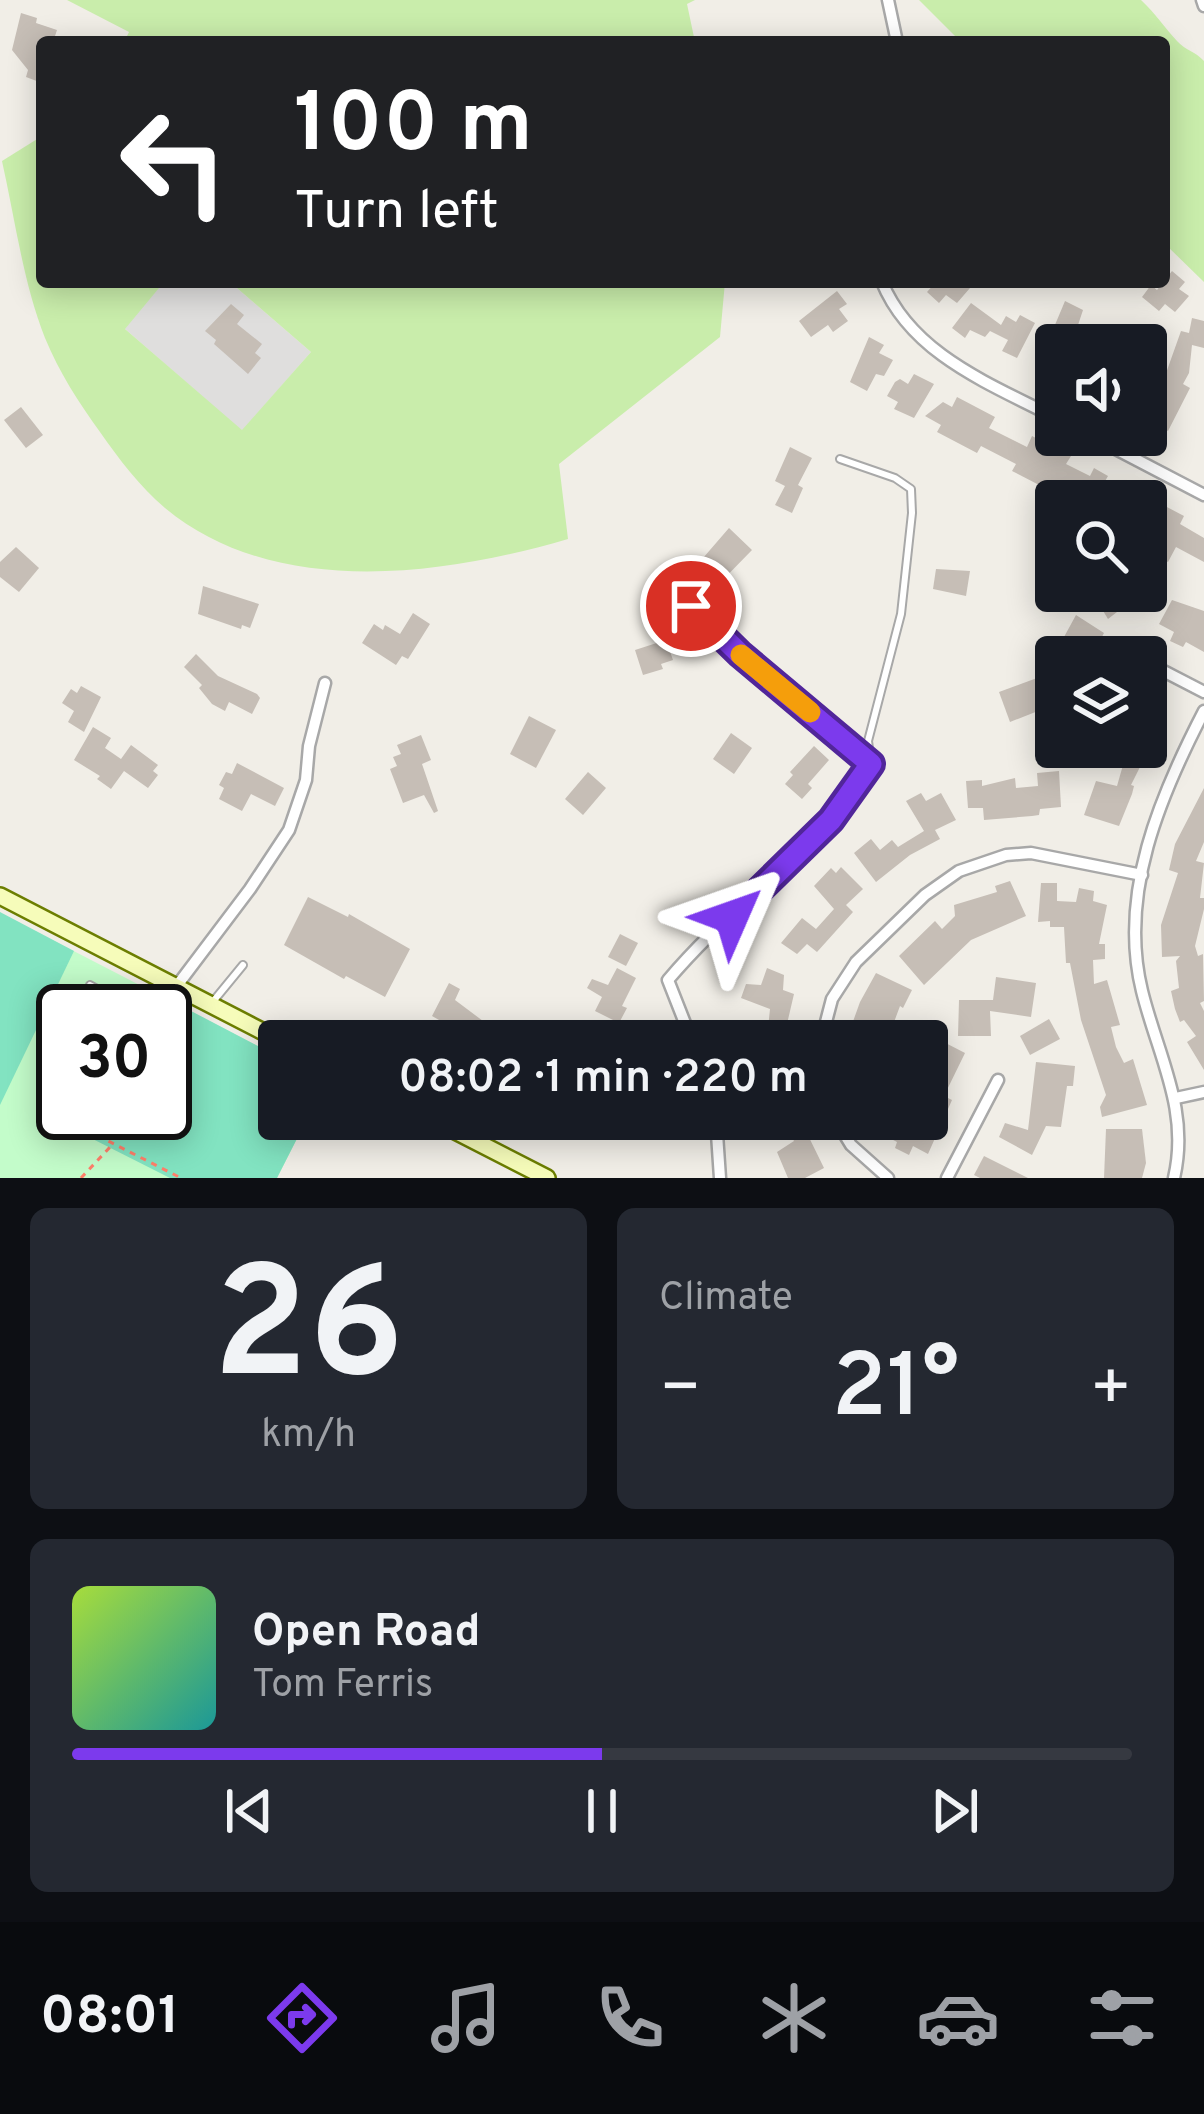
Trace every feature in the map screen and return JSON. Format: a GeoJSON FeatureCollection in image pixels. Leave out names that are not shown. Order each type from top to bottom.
{"type":"FeatureCollection","features":[{"type":"Feature","properties":{"kind":"street"},"geometry":{"type":"LineString","coordinates":[[888,0],[896,36]]}},
{"type":"Feature","properties":{"kind":"street"},"geometry":{"type":"LineString","coordinates":[[885,288],[899,312],[932,348],[1035,407]]}},
{"type":"Feature","properties":{"kind":"street"},"geometry":{"type":"LineString","coordinates":[[1129,456],[1204,495]]}},
{"type":"Feature","properties":{"kind":"street"},"geometry":{"type":"LineString","coordinates":[[1167,673],[1204,692]]}},
{"type":"Feature","properties":{"kind":"street"},"geometry":{"type":"LineString","coordinates":[[178,984],[289,830],[306,780],[309,746],[326,683]]}},
{"type":"Feature","properties":{"kind":"street"},"geometry":{"type":"LineString","coordinates":[[1174,1178],[1180,1139],[1176,1098],[1149,1016],[1135,931],[1142,875],[1161,801],[1204,711]]}},
{"type":"Feature","properties":{"kind":"street"},"geometry":{"type":"LineString","coordinates":[[684,1020],[668,980],[820,832],[871,764]]}},
{"type":"Feature","properties":{"kind":"street"},"geometry":{"type":"LineString","coordinates":[[826,1020],[832,999],[856,962],[926,895],[959,871],[993,858],[1031,853],[1142,875]]}},
{"type":"Feature","properties":{"kind":"street"},"geometry":{"type":"LineString","coordinates":[[0,896],[170,984]]}},
{"type":"Feature","properties":{"kind":"street"},"geometry":{"type":"LineString","coordinates":[[192,995],[258,1029]]}},
{"type":"Feature","properties":{"kind":"street"},"geometry":{"type":"LineString","coordinates":[[947,1178],[998,1080]]}},
{"type":"Feature","properties":{"kind":"street"},"geometry":{"type":"LineString","coordinates":[[1176,1098],[1204,1092]]}},
{"type":"Feature","properties":{"kind":"street"},"geometry":{"type":"LineString","coordinates":[[471,1140],[538,1176]]}},
{"type":"Feature","properties":{"kind":"street"},"geometry":{"type":"LineString","coordinates":[[717,1140],[720,1178]]}},
{"type":"Feature","properties":{"kind":"street"},"geometry":{"type":"LineString","coordinates":[[848,1140],[888,1178]]}},
{"type":"Feature","properties":{"kind":"lane"},"geometry":{"type":"LineString","coordinates":[[841,459],[895,478],[910,489],[912,513],[901,614],[868,741],[871,764]]}},
{"type":"Feature","properties":{"kind":"lane"},"geometry":{"type":"LineString","coordinates":[[691,606],[740,654],[871,764]]}},
{"type":"Feature","properties":{"kind":"lane"},"geometry":{"type":"LineString","coordinates":[[210,1005],[243,965]]}},
{"type":"Feature","properties":{"kind":"path"},"geometry":{"type":"LineString","coordinates":[[105,1140],[181,1178]]}},
{"type":"Feature","properties":{"kind":"path"},"geometry":{"type":"LineString","coordinates":[[81,1178],[113,1144]]}},
{"type":"Feature","properties":{"kind":"shaded area"},"geometry":{"type":"Polygon","coordinates":[[[159,288],[237,288],[311,352],[242,431],[124,328],[159,288]]]}},
{"type":"Feature","properties":{"kind":"green space"},"geometry":{"type":"Polygon","coordinates":[[[67,0],[695,0],[687,4],[694,36],[127,36],[129,32],[67,0]]]}},
{"type":"Feature","properties":{"kind":"green space"},"geometry":{"type":"Polygon","coordinates":[[[919,0],[1141,0],[1180,44],[1204,61],[1204,282],[1170,249],[1170,36],[955,36],[919,0]]]}},
{"type":"Feature","properties":{"kind":"green space"},"geometry":{"type":"Polygon","coordinates":[[[36,140],[36,288],[159,288],[125,329],[242,430],[311,352],[237,288],[724,288],[720,337],[559,464],[568,539],[467,563],[414,569],[308,568],[257,556],[209,537],[165,508],[130,472],[77,398],[45,338],[31,295],[2,161],[36,140]]]}},
{"type":"Feature","properties":{"kind":"green space"},"geometry":{"type":"Polygon","coordinates":[[[0,912],[74,951],[58,984],[36,984],[36,1030],[0,1105],[0,912]]]}},
{"type":"Feature","properties":{"kind":"green space"},"geometry":{"type":"Polygon","coordinates":[[[0,913],[138,984],[36,984],[36,1140],[192,1140],[192,1012],[258,1046],[258,1140],[296,1140],[277,1178],[0,1178],[0,913]]]}},
{"type":"Feature","properties":{"kind":"green space"},"geometry":{"type":"Polygon","coordinates":[[[192,1011],[258,1046],[258,1140],[296,1140],[277,1178],[170,1178],[95,1140],[192,1140],[192,1011]]]}},
{"type":"Feature","properties":{"kind":"building"},"geometry":{"type":"Polygon","coordinates":[[[21,13],[57,30],[55,36],[36,36],[36,81],[26,77],[28,70],[12,50],[21,13]]]}},
{"type":"Feature","properties":{"kind":"building"},"geometry":{"type":"Polygon","coordinates":[[[1170,274],[1185,282],[1179,289],[1189,296],[1175,312],[1165,304],[1159,311],[1142,297],[1149,288],[1170,288],[1170,274]]]}},
{"type":"Feature","properties":{"kind":"building"},"geometry":{"type":"Polygon","coordinates":[[[931,288],[970,288],[957,303],[946,295],[939,303],[927,292],[931,288]]]}},
{"type":"Feature","properties":{"kind":"building"},"geometry":{"type":"Polygon","coordinates":[[[837,291],[847,304],[839,309],[848,321],[833,332],[828,325],[811,337],[799,321],[837,291]]]}},
{"type":"Feature","properties":{"kind":"building"},"geometry":{"type":"Polygon","coordinates":[[[1065,301],[1083,310],[1078,324],[1055,324],[1065,301]]]}},
{"type":"Feature","properties":{"kind":"building"},"geometry":{"type":"Polygon","coordinates":[[[971,303],[1001,325],[1006,316],[1016,322],[1020,315],[1035,323],[1017,358],[1002,351],[1008,340],[990,331],[985,337],[970,330],[965,338],[952,328],[971,303]]]}},
{"type":"Feature","properties":{"kind":"building"},"geometry":{"type":"Polygon","coordinates":[[[231,304],[244,315],[237,324],[262,344],[255,353],[261,358],[248,374],[205,331],[231,304]]]}},
{"type":"Feature","properties":{"kind":"building"},"geometry":{"type":"Polygon","coordinates":[[[1192,318],[1204,321],[1204,348],[1192,345],[1183,384],[1190,388],[1168,431],[1167,370],[1181,331],[1189,333],[1192,318]]]}},
{"type":"Feature","properties":{"kind":"building"},"geometry":{"type":"Polygon","coordinates":[[[869,337],[884,345],[879,353],[893,360],[884,376],[876,374],[867,391],[850,382],[869,337]]]}},
{"type":"Feature","properties":{"kind":"building"},"geometry":{"type":"Polygon","coordinates":[[[914,374],[934,384],[914,418],[894,409],[898,402],[887,396],[895,382],[900,379],[908,384],[914,374]]]}},
{"type":"Feature","properties":{"kind":"building"},"geometry":{"type":"Polygon","coordinates":[[[957,397],[995,417],[989,428],[1027,447],[1035,438],[1035,456],[1071,456],[1066,464],[1090,476],[1094,468],[1108,476],[1106,480],[1035,483],[1012,471],[1016,464],[981,446],[977,453],[937,432],[941,425],[925,416],[943,402],[952,407],[957,397]]]}},
{"type":"Feature","properties":{"kind":"building"},"geometry":{"type":"Polygon","coordinates":[[[21,407],[43,435],[26,448],[4,420],[21,407]]]}},
{"type":"Feature","properties":{"kind":"building"},"geometry":{"type":"Polygon","coordinates":[[[790,447],[812,458],[798,485],[803,488],[792,513],[775,505],[785,486],[775,481],[790,447]]]}},
{"type":"Feature","properties":{"kind":"building"},"geometry":{"type":"Polygon","coordinates":[[[1167,507],[1184,516],[1180,524],[1204,538],[1204,562],[1176,547],[1168,562],[1167,507]]]}},
{"type":"Feature","properties":{"kind":"building"},"geometry":{"type":"Polygon","coordinates":[[[729,528],[752,550],[711,592],[699,581],[707,574],[697,565],[729,528]]]}},
{"type":"Feature","properties":{"kind":"building"},"geometry":{"type":"Polygon","coordinates":[[[16,547],[39,568],[19,592],[0,577],[0,562],[16,547]]]}},
{"type":"Feature","properties":{"kind":"building"},"geometry":{"type":"Polygon","coordinates":[[[936,569],[970,571],[966,596],[933,589],[936,569]]]}},
{"type":"Feature","properties":{"kind":"building"},"geometry":{"type":"Polygon","coordinates":[[[203,586],[259,604],[250,628],[198,614],[203,586]]]}},
{"type":"Feature","properties":{"kind":"building"},"geometry":{"type":"Polygon","coordinates":[[[1172,600],[1204,611],[1204,652],[1186,642],[1183,647],[1170,641],[1174,632],[1159,624],[1172,600]]]}},
{"type":"Feature","properties":{"kind":"building"},"geometry":{"type":"Polygon","coordinates":[[[413,613],[430,624],[408,659],[402,656],[396,665],[362,643],[374,624],[400,634],[413,613]]]}},
{"type":"Feature","properties":{"kind":"building"},"geometry":{"type":"Polygon","coordinates":[[[1076,615],[1104,633],[1102,636],[1065,636],[1076,615]]]}},
{"type":"Feature","properties":{"kind":"building"},"geometry":{"type":"Polygon","coordinates":[[[666,640],[673,660],[643,675],[635,650],[666,640]]]}},
{"type":"Feature","properties":{"kind":"building"},"geometry":{"type":"Polygon","coordinates":[[[196,654],[218,676],[257,694],[260,698],[252,714],[229,702],[225,711],[212,704],[184,667],[196,654]]]}},
{"type":"Feature","properties":{"kind":"building"},"geometry":{"type":"Polygon","coordinates":[[[1035,679],[1035,712],[1010,722],[999,692],[1035,679]]]}},
{"type":"Feature","properties":{"kind":"building"},"geometry":{"type":"Polygon","coordinates":[[[81,686],[101,697],[84,732],[68,722],[74,711],[62,703],[71,689],[77,693],[81,686]]]}},
{"type":"Feature","properties":{"kind":"building"},"geometry":{"type":"Polygon","coordinates":[[[529,716],[556,730],[536,768],[510,754],[529,716]]]}},
{"type":"Feature","properties":{"kind":"building"},"geometry":{"type":"Polygon","coordinates":[[[93,727],[111,738],[105,748],[121,759],[131,745],[158,765],[153,771],[158,775],[148,788],[124,771],[111,789],[74,760],[93,727]]]}},
{"type":"Feature","properties":{"kind":"building"},"geometry":{"type":"Polygon","coordinates":[[[731,733],[752,748],[734,774],[713,759],[731,733]]]}},
{"type":"Feature","properties":{"kind":"building"},"geometry":{"type":"Polygon","coordinates":[[[421,735],[431,760],[422,764],[438,811],[434,813],[424,795],[403,803],[390,769],[397,766],[393,757],[401,754],[397,745],[421,735]]]}},
{"type":"Feature","properties":{"kind":"building"},"geometry":{"type":"Polygon","coordinates":[[[814,746],[829,760],[808,784],[812,788],[802,799],[785,784],[814,746]]]}},
{"type":"Feature","properties":{"kind":"building"},"geometry":{"type":"Polygon","coordinates":[[[237,763],[284,788],[275,806],[251,794],[242,811],[219,799],[224,788],[219,785],[237,763]]]}},
{"type":"Feature","properties":{"kind":"building"},"geometry":{"type":"Polygon","coordinates":[[[1122,768],[1140,768],[1119,826],[1084,815],[1096,781],[1117,786],[1122,768]]]}},
{"type":"Feature","properties":{"kind":"building"},"geometry":{"type":"Polygon","coordinates":[[[1059,771],[1061,807],[1040,809],[1039,815],[984,820],[983,808],[968,808],[966,781],[982,780],[982,786],[1015,778],[1016,788],[1038,786],[1037,773],[1059,771]]]}},
{"type":"Feature","properties":{"kind":"building"},"geometry":{"type":"Polygon","coordinates":[[[588,772],[606,788],[583,815],[565,799],[588,772]]]}},
{"type":"Feature","properties":{"kind":"building"},"geometry":{"type":"Polygon","coordinates":[[[1204,788],[1204,842],[1196,861],[1204,863],[1200,898],[1204,898],[1204,909],[1195,946],[1198,956],[1203,954],[1204,1070],[1187,1042],[1196,1036],[1184,1020],[1180,1022],[1175,1009],[1171,991],[1179,988],[1176,961],[1180,956],[1162,957],[1161,925],[1178,873],[1169,870],[1175,844],[1204,788]]]}},
{"type":"Feature","properties":{"kind":"building"},"geometry":{"type":"Polygon","coordinates":[[[921,793],[926,801],[941,793],[956,820],[935,830],[940,839],[876,882],[854,853],[871,839],[880,850],[892,840],[898,847],[924,831],[906,801],[921,793]]]}},
{"type":"Feature","properties":{"kind":"building"},"geometry":{"type":"Polygon","coordinates":[[[841,867],[863,889],[846,905],[853,912],[817,952],[807,944],[797,954],[781,943],[802,918],[816,929],[834,909],[814,886],[831,868],[836,873],[841,867]]]}},
{"type":"Feature","properties":{"kind":"building"},"geometry":{"type":"Polygon","coordinates":[[[1010,881],[1026,916],[971,940],[924,985],[899,956],[935,921],[942,929],[955,916],[954,905],[997,892],[995,886],[1010,881]]]}},
{"type":"Feature","properties":{"kind":"building"},"geometry":{"type":"Polygon","coordinates":[[[1041,883],[1057,883],[1057,901],[1076,902],[1079,888],[1094,891],[1093,901],[1107,905],[1099,944],[1105,944],[1105,959],[1093,960],[1094,984],[1107,980],[1120,1025],[1111,1027],[1116,1047],[1124,1063],[1133,1059],[1147,1105],[1102,1117],[1100,1107],[1106,1095],[1081,1020],[1070,963],[1066,963],[1064,927],[1038,922],[1041,883]]]}},
{"type":"Feature","properties":{"kind":"building"},"geometry":{"type":"Polygon","coordinates":[[[308,897],[410,949],[385,997],[284,945],[308,897]]]}},
{"type":"Feature","properties":{"kind":"building"},"geometry":{"type":"Polygon","coordinates":[[[620,934],[638,943],[626,966],[608,957],[620,934]]]}},
{"type":"Feature","properties":{"kind":"building"},"geometry":{"type":"Polygon","coordinates":[[[617,968],[636,978],[621,1020],[595,1011],[602,997],[587,988],[592,979],[608,985],[617,968]]]}},
{"type":"Feature","properties":{"kind":"building"},"geometry":{"type":"Polygon","coordinates":[[[767,968],[784,975],[783,990],[794,994],[788,1020],[769,1020],[770,1009],[741,998],[746,984],[761,985],[767,968]]]}},
{"type":"Feature","properties":{"kind":"building"},"geometry":{"type":"Polygon","coordinates":[[[876,973],[912,990],[895,1020],[854,1020],[876,973]]]}},
{"type":"Feature","properties":{"kind":"building"},"geometry":{"type":"Polygon","coordinates":[[[996,977],[1036,983],[1031,1017],[990,1011],[991,1036],[958,1036],[959,1000],[993,1000],[996,977]]]}},
{"type":"Feature","properties":{"kind":"building"},"geometry":{"type":"Polygon","coordinates":[[[449,983],[460,989],[455,1000],[482,1020],[439,1020],[432,1016],[449,983]]]}},
{"type":"Feature","properties":{"kind":"building"},"geometry":{"type":"Polygon","coordinates":[[[1049,1019],[1060,1039],[1030,1055],[1020,1036],[1049,1019]]]}},
{"type":"Feature","properties":{"kind":"building"},"geometry":{"type":"Polygon","coordinates":[[[948,1044],[965,1053],[948,1088],[948,1044]]]}},
{"type":"Feature","properties":{"kind":"building"},"geometry":{"type":"Polygon","coordinates":[[[1036,1062],[1075,1066],[1061,1127],[1046,1126],[1032,1155],[999,1137],[1005,1123],[1028,1130],[1036,1062]]]}},
{"type":"Feature","properties":{"kind":"building"},"geometry":{"type":"Polygon","coordinates":[[[1106,1129],[1142,1129],[1146,1163],[1142,1178],[1104,1178],[1106,1129]]]}},
{"type":"Feature","properties":{"kind":"building"},"geometry":{"type":"Polygon","coordinates":[[[810,1140],[824,1168],[805,1178],[788,1178],[777,1152],[794,1141],[810,1140]]]}},
{"type":"Feature","properties":{"kind":"building"},"geometry":{"type":"Polygon","coordinates":[[[893,1140],[934,1140],[928,1154],[913,1146],[909,1155],[895,1148],[893,1140]]]}},
{"type":"Feature","properties":{"kind":"building"},"geometry":{"type":"Polygon","coordinates":[[[984,1156],[1028,1178],[974,1175],[984,1156]]]}},
{"type":"Feature","properties":{"kind":"slow traffic"},"geometry":{"type":"LineString","coordinates":[[741,655],[810,712]]}},
{"type":"Feature","properties":{"kind":"route"},"geometry":{"type":"LineString","coordinates":[[691,606],[740,654],[871,764],[831,820],[732,917]]}}]}
